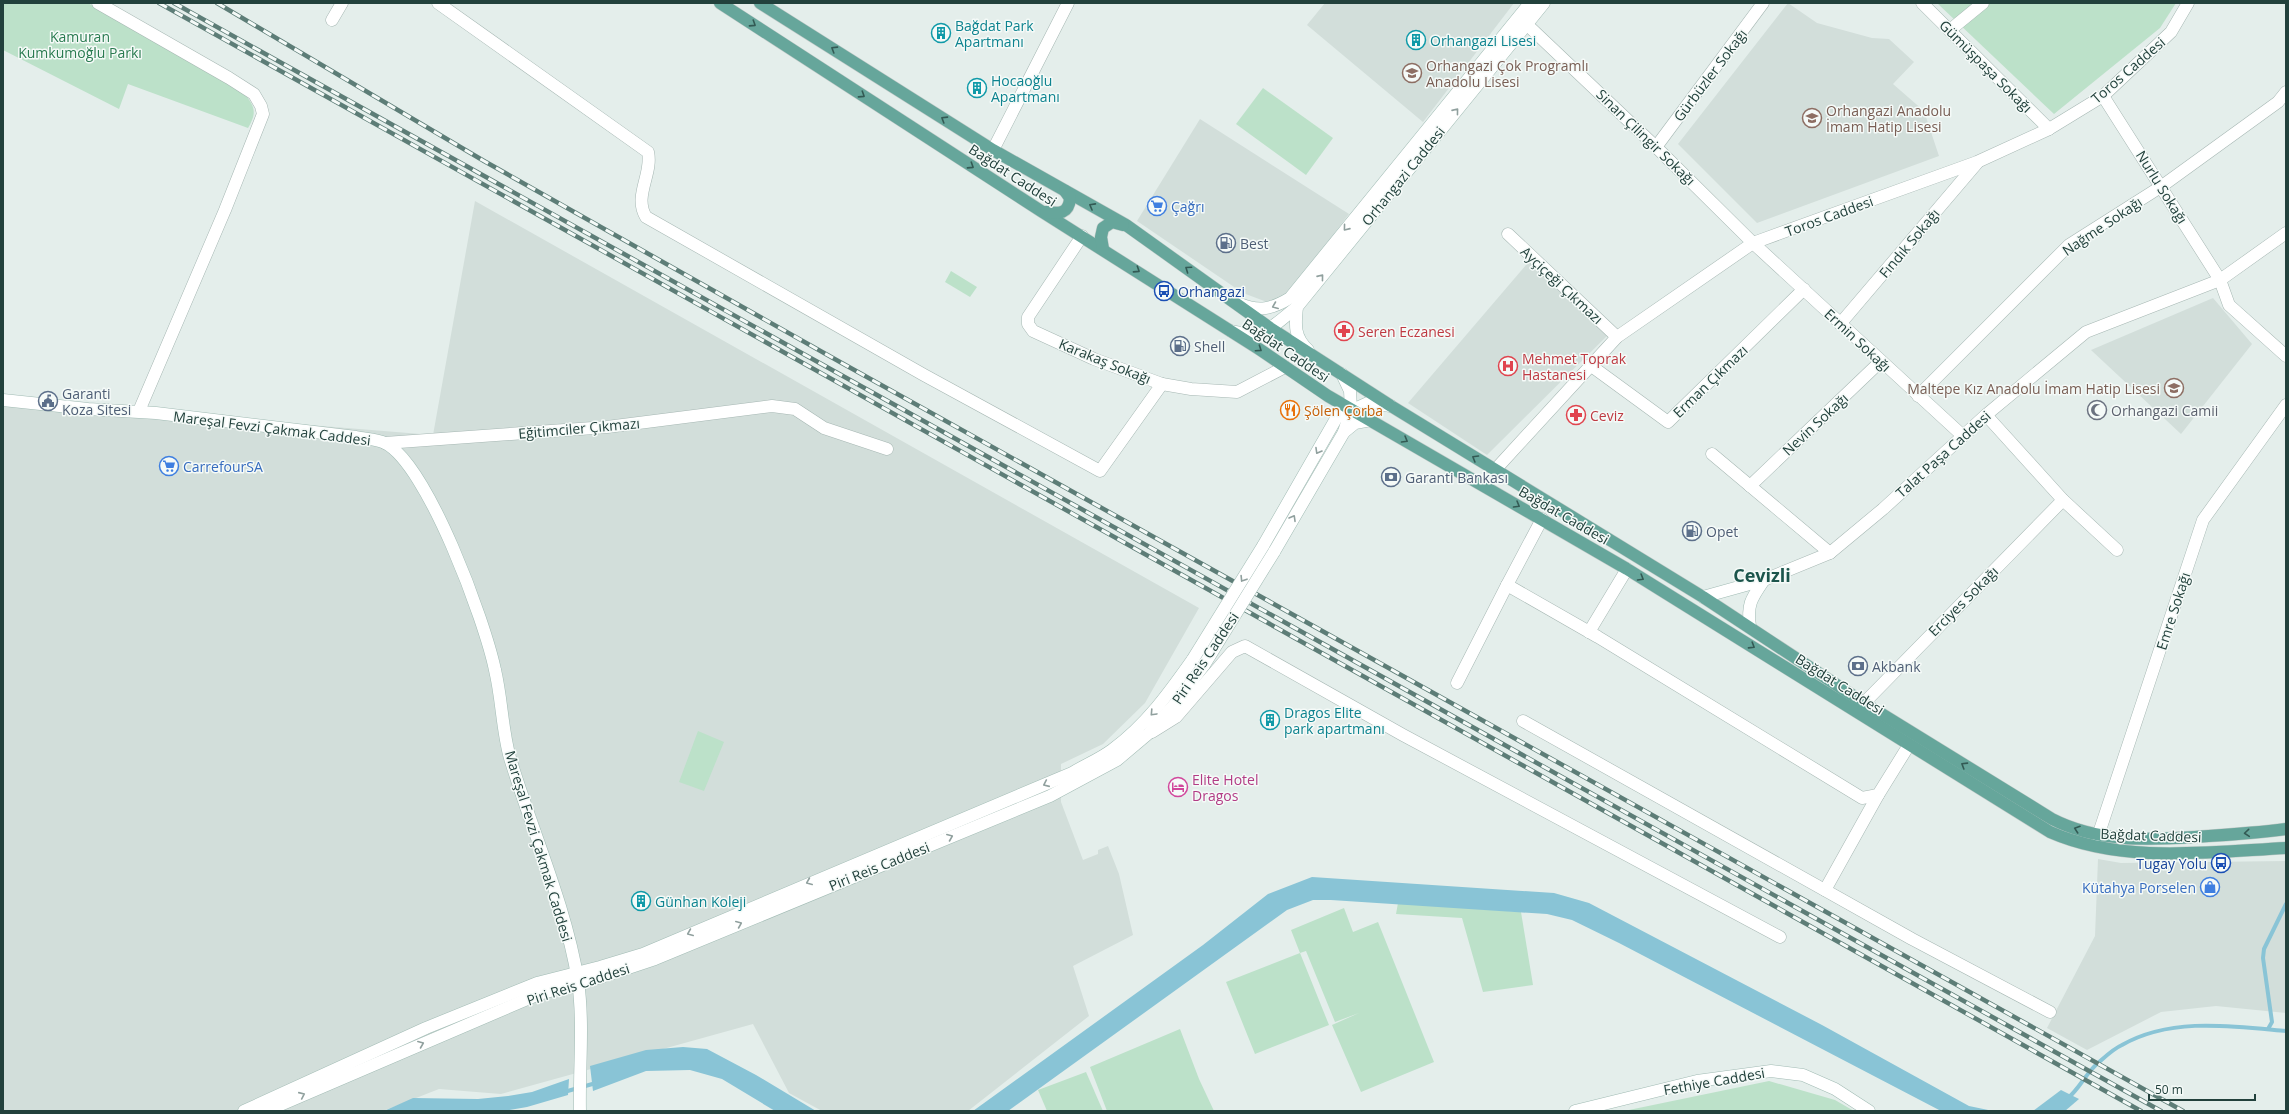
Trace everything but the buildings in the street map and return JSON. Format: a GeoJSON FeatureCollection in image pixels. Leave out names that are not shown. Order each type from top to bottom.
{"type":"FeatureCollection","features":[{"type":"Feature","properties":{"kind":"main road","name":"Bağdat Caddesi"},"geometry":{"type":"LineString","coordinates":[[720,3],[1041,211],[1104,249],[1232,331],[1328,396],[1627,569],[2050,832],[2085,846],[2128,852],[2174,853],[2286,848]]}},
{"type":"Feature","properties":{"kind":"main road","name":"Bağdat Caddesi"},"geometry":{"type":"LineString","coordinates":[[760,3],[993,150],[1126,225],[1270,328],[1391,406],[1750,627],[1864,703],[2052,818],[2075,829],[2098,836],[2145,840],[2286,829]]}},
{"type":"Feature","properties":{"kind":"main road"},"geometry":{"type":"LineString","coordinates":[[1041,211],[1056,214],[1065,212],[1070,206],[1070,198],[1065,191]]}},
{"type":"Feature","properties":{"kind":"main road"},"geometry":{"type":"LineString","coordinates":[[1104,249],[1101,237],[1103,228],[1112,222],[1126,225]]}},
{"type":"Feature","properties":{"kind":"street"},"geometry":{"type":"LineString","coordinates":[[98,3],[229,78],[254,94],[261,106],[263,114],[228,203],[139,411]]}},
{"type":"Feature","properties":{"kind":"street"},"geometry":{"type":"LineString","coordinates":[[332,20],[342,3]]}},
{"type":"Feature","properties":{"kind":"street"},"geometry":{"type":"LineString","coordinates":[[438,3],[648,152],[649,166],[640,201],[641,209],[646,217],[924,375],[1100,471],[1162,384]]}},
{"type":"Feature","properties":{"kind":"street"},"geometry":{"type":"LineString","coordinates":[[993,150],[1068,3]]}},
{"type":"Feature","properties":{"kind":"street","name":"Orhangazi Caddesi"},"geometry":{"type":"LineString","coordinates":[[1232,331],[1253,335],[1260,334],[1297,307],[1523,20],[1530,3]]}},
{"type":"Feature","properties":{"kind":"street","name":"Orhangazi Caddesi"},"geometry":{"type":"LineString","coordinates":[[1231,300],[1253,310],[1276,307],[1290,298],[1523,20],[1544,3]]}},
{"type":"Feature","properties":{"kind":"street","name":"Gürbüzler Sokağı"},"geometry":{"type":"LineString","coordinates":[[1656,147],[1763,3]]}},
{"type":"Feature","properties":{"kind":"street","name":"Gümüşpaşa Sokağı"},"geometry":{"type":"LineString","coordinates":[[1922,3],[2049,129]]}},
{"type":"Feature","properties":{"kind":"street"},"geometry":{"type":"LineString","coordinates":[[1950,30],[1983,3]]}},
{"type":"Feature","properties":{"kind":"street","name":"Toros Caddesi"},"geometry":{"type":"LineString","coordinates":[[1495,470],[1617,337],[1753,243],[1977,162],[2049,129],[2103,96],[2171,32],[2188,3]]}},
{"type":"Feature","properties":{"kind":"street","name":"Sinan Çilingir Sokağı"},"geometry":{"type":"LineString","coordinates":[[1523,20],[1656,147],[1753,243]]}},
{"type":"Feature","properties":{"kind":"street","name":"Nağme Sokağı"},"geometry":{"type":"LineString","coordinates":[[1918,396],[2069,245],[2162,186],[2278,102],[2286,92]]}},
{"type":"Feature","properties":{"kind":"street","name":"Nurlu Sokağı"},"geometry":{"type":"LineString","coordinates":[[2103,96],[2162,186],[2220,280],[2230,305],[2286,356]]}},
{"type":"Feature","properties":{"kind":"street","name":"Fındık Sokağı"},"geometry":{"type":"LineString","coordinates":[[1840,324],[1977,162]]}},
{"type":"Feature","properties":{"kind":"street","name":"Talat Paşa Caddesi"},"geometry":{"type":"LineString","coordinates":[[1703,598],[1764,580],[1830,553],[1986,415],[2086,332],[2220,280],[2286,233]]}},
{"type":"Feature","properties":{"kind":"street","name":"Ayçiçeği Çıkmazı"},"geometry":{"type":"LineString","coordinates":[[1508,234],[1617,337]]}},
{"type":"Feature","properties":{"kind":"street","name":"Karakaş Sokağı"},"geometry":{"type":"LineString","coordinates":[[1082,236],[1028,317],[1028,324],[1033,331],[1094,359],[1162,384],[1191,389],[1237,392],[1285,367]]}},
{"type":"Feature","properties":{"kind":"street","name":"Ermin Sokağı"},"geometry":{"type":"LineString","coordinates":[[1753,243],[1804,289],[1880,362],[1963,436]]}},
{"type":"Feature","properties":{"kind":"street","name":"Erman Çıkmazı"},"geometry":{"type":"LineString","coordinates":[[1590,365],[1668,422],[1804,289]]}},
{"type":"Feature","properties":{"kind":"street"},"geometry":{"type":"LineString","coordinates":[[1297,307],[1296,333],[1299,342],[1313,355]]}},
{"type":"Feature","properties":{"kind":"street","name":"Nevin Sokağı"},"geometry":{"type":"LineString","coordinates":[[1750,486],[1880,362]]}},
{"type":"Feature","properties":{"kind":"street"},"geometry":{"type":"LineString","coordinates":[[1342,374],[1350,391],[1351,409]]}},
{"type":"Feature","properties":{"kind":"street"},"geometry":{"type":"LineString","coordinates":[[1328,396],[1334,406],[1337,417],[1351,409],[1368,403],[1391,406]]}},
{"type":"Feature","properties":{"kind":"street","name":"Mareşal Fevzi Çakmak Caddesi"},"geometry":{"type":"LineString","coordinates":[[3,400],[88,409],[139,411],[356,437],[385,443],[406,461],[433,503],[482,625],[495,669],[509,756],[556,897],[577,978],[582,1067],[580,1110]]}},
{"type":"Feature","properties":{"kind":"street","name":"Emre Sokağı"},"geometry":{"type":"LineString","coordinates":[[2098,836],[2203,520],[2286,405]]}},
{"type":"Feature","properties":{"kind":"street","name":"Eğitimciler Çıkmazı"},"geometry":{"type":"LineString","coordinates":[[385,443],[607,427],[772,406],[794,409],[824,428],[887,449]]}},
{"type":"Feature","properties":{"kind":"street","name":"Piri Reis Caddesi"},"geometry":{"type":"LineString","coordinates":[[244,1111],[426,1028],[536,983],[577,978],[655,959],[1050,796],[1117,760],[1149,733],[1274,552],[1344,432],[1351,409]]}},
{"type":"Feature","properties":{"kind":"street"},"geometry":{"type":"LineString","coordinates":[[1986,415],[2063,500],[2117,550]]}},
{"type":"Feature","properties":{"kind":"street","name":"Piri Reis Caddesi"},"geometry":{"type":"LineString","coordinates":[[266,1111],[577,978],[643,954],[1072,773],[1111,751],[1138,728],[1198,662],[1337,417]]}},
{"type":"Feature","properties":{"kind":"street"},"geometry":{"type":"LineString","coordinates":[[1344,432],[1355,423],[1371,420]]}},
{"type":"Feature","properties":{"kind":"street"},"geometry":{"type":"LineString","coordinates":[[1712,454],[1830,553]]}},
{"type":"Feature","properties":{"kind":"street","name":"Erciyes Sokağı"},"geometry":{"type":"LineString","coordinates":[[1864,703],[2063,500]]}},
{"type":"Feature","properties":{"kind":"street"},"geometry":{"type":"LineString","coordinates":[[1457,683],[1542,519]]}},
{"type":"Feature","properties":{"kind":"street"},"geometry":{"type":"LineString","coordinates":[[1589,632],[1627,569]]}},
{"type":"Feature","properties":{"kind":"street"},"geometry":{"type":"LineString","coordinates":[[1750,627],[1748,608],[1752,598],[1764,580]]}},
{"type":"Feature","properties":{"kind":"street"},"geometry":{"type":"LineString","coordinates":[[1507,585],[1589,632],[1847,790],[1862,798],[1878,795]]}},
{"type":"Feature","properties":{"kind":"street"},"geometry":{"type":"LineString","coordinates":[[1149,733],[1176,717],[1232,652],[1245,646],[1404,735],[1780,937]]}},
{"type":"Feature","properties":{"kind":"street"},"geometry":{"type":"LineString","coordinates":[[1524,721],[1824,890],[2050,1012]]}},
{"type":"Feature","properties":{"kind":"street"},"geometry":{"type":"LineString","coordinates":[[1824,890],[1878,795],[1909,745]]}},
{"type":"Feature","properties":{"kind":"street","name":"Fethiye Caddesi"},"geometry":{"type":"LineString","coordinates":[[1575,1111],[1697,1081],[1771,1071],[1803,1075],[1835,1089],[1869,1111]]}},
{"type":"Feature","properties":{"kind":"shaded area","name":"Orhangazi Çok Programlı Anadolu Lisesi"},"geometry":{"type":"Polygon","coordinates":[[[1325,3],[1514,3],[1423,122],[1307,25],[1325,3]]]}},
{"type":"Feature","properties":{"kind":"shaded area","name":"Orhangazi Anadolu İmam Hatip Lisesi"},"geometry":{"type":"Polygon","coordinates":[[[1788,3],[1817,23],[1872,38],[1889,39],[1914,62],[1893,84],[1924,111],[1939,156],[1757,223],[1678,144],[1788,3]]]}},
{"type":"Feature","properties":{"kind":"shaded area"},"geometry":{"type":"Polygon","coordinates":[[[1200,119],[1349,214],[1287,296],[1267,302],[1243,293],[1137,221],[1200,119]]]}},
{"type":"Feature","properties":{"kind":"shaded area"},"geometry":{"type":"Polygon","coordinates":[[[475,201],[1199,608],[1145,703],[1103,744],[1061,764],[1061,802],[1083,860],[1098,854],[1098,850],[1108,846],[1119,874],[1133,935],[1073,966],[1089,1016],[968,1111],[822,1111],[789,1093],[753,1024],[501,1094],[439,1089],[383,1111],[3,1111],[3,403],[139,411],[433,435],[475,201]]]}},
{"type":"Feature","properties":{"kind":"shaded area","name":"Mehmet Toprak Hastanesi"},"geometry":{"type":"Polygon","coordinates":[[[1532,258],[1613,330],[1487,455],[1408,403],[1532,258]]]}},
{"type":"Feature","properties":{"kind":"shaded area","name":"Maltepe Kız Anadolu İmam Hatip Lisesi"},"geometry":{"type":"Polygon","coordinates":[[[2213,298],[2252,344],[2181,434],[2091,350],[2213,298]]]}},
{"type":"Feature","properties":{"kind":"shaded area"},"geometry":{"type":"Polygon","coordinates":[[[2098,859],[2121,863],[2286,861],[2286,1013],[2216,1006],[2161,1012],[2087,1050],[2047,1028],[2095,936],[2098,859]]]}},
{"type":"Feature","properties":{"kind":"green space","name":"Kamuran Kumkumoğlu Parkı"},"geometry":{"type":"Polygon","coordinates":[[[3,3],[88,3],[245,94],[254,110],[251,123],[248,128],[128,84],[119,109],[3,50],[3,3]]]}},
{"type":"Feature","properties":{"kind":"green space"},"geometry":{"type":"Polygon","coordinates":[[[1937,3],[2176,3],[2160,28],[2054,114],[1937,3]]]}},
{"type":"Feature","properties":{"kind":"green space"},"geometry":{"type":"Polygon","coordinates":[[[1263,88],[1333,138],[1306,175],[1236,124],[1263,88]]]}},
{"type":"Feature","properties":{"kind":"green space"},"geometry":{"type":"Polygon","coordinates":[[[951,271],[977,287],[970,297],[945,282],[951,271]]]}},
{"type":"Feature","properties":{"kind":"green space"},"geometry":{"type":"Polygon","coordinates":[[[698,731],[724,742],[704,791],[679,782],[698,731]]]}},
{"type":"Feature","properties":{"kind":"green space"},"geometry":{"type":"Polygon","coordinates":[[[1398,903],[1521,912],[1533,985],[1483,992],[1462,918],[1396,914],[1398,903]]]}},
{"type":"Feature","properties":{"kind":"green space"},"geometry":{"type":"Polygon","coordinates":[[[1344,908],[1353,932],[1378,922],[1434,1062],[1361,1092],[1332,1025],[1359,1013],[1335,1022],[1306,951],[1300,953],[1291,930],[1344,908]]]}},
{"type":"Feature","properties":{"kind":"green space"},"geometry":{"type":"Polygon","coordinates":[[[1300,953],[1329,1025],[1255,1054],[1226,982],[1300,953]]]}},
{"type":"Feature","properties":{"kind":"green space"},"geometry":{"type":"Polygon","coordinates":[[[1180,1029],[1199,1079],[1214,1111],[1107,1111],[1090,1067],[1180,1029]]]}},
{"type":"Feature","properties":{"kind":"green space"},"geometry":{"type":"Polygon","coordinates":[[[1086,1072],[1103,1111],[1047,1111],[1038,1090],[1086,1072]]]}},
{"type":"Feature","properties":{"kind":"green space"},"geometry":{"type":"Polygon","coordinates":[[[1769,1081],[1835,1100],[1854,1111],[1624,1111],[1769,1081]]]}},
{"type":"Feature","properties":{"kind":"water"},"geometry":{"type":"Polygon","coordinates":[[[1312,877],[1554,893],[1589,903],[1822,1025],[1969,1106],[1993,1111],[1941,1111],[1572,920],[1547,914],[1313,900],[1287,910],[1008,1111],[973,1111],[1203,945],[1268,894],[1312,877]]]}},
{"type":"Feature","properties":{"kind":"water"},"geometry":{"type":"Polygon","coordinates":[[[683,1047],[707,1049],[756,1075],[816,1111],[775,1111],[722,1079],[690,1070],[646,1071],[593,1091],[590,1066],[646,1050],[683,1047]]]}},
{"type":"Feature","properties":{"kind":"water"},"geometry":{"type":"Polygon","coordinates":[[[569,1079],[568,1095],[527,1107],[504,1111],[384,1111],[413,1098],[478,1099],[508,1096],[532,1092],[569,1079]]]}},
{"type":"Feature","properties":{"kind":"water"},"geometry":{"type":"Polygon","coordinates":[[[2061,1090],[2079,1099],[2065,1111],[2033,1111],[2061,1090]]]}},
{"type":"Feature","properties":{"kind":"waterway"},"geometry":{"type":"LineString","coordinates":[[2268,1029],[2272,1022],[2263,958],[2264,949],[2286,904]]}},
{"type":"Feature","properties":{"kind":"waterway"},"geometry":{"type":"LineString","coordinates":[[2068,1098],[2094,1067],[2106,1056],[2112,1051],[2141,1036],[2161,1030],[2202,1026],[2244,1027],[2286,1031]]}},
{"type":"Feature","properties":{"kind":"waterway"},"geometry":{"type":"LineString","coordinates":[[564,1092],[596,1083]]}},
{"type":"Feature","properties":{"kind":"railway"},"geometry":{"type":"LineString","coordinates":[[159,3],[2141,1111]]}},
{"type":"Feature","properties":{"kind":"railway"},"geometry":{"type":"LineString","coordinates":[[174,3],[2161,1111]]}},
{"type":"Feature","properties":{"kind":"railway"},"geometry":{"type":"LineString","coordinates":[[217,3],[484,161],[840,362],[2183,1111]]}},
{"type":"Feature","properties":{"kind":"place","name":"Bağdat Park Apartmanı"},"geometry":{"type":"Point","coordinates":[941,33]}},
{"type":"Feature","properties":{"kind":"place","name":"Orhangazi Lisesi"},"geometry":{"type":"Point","coordinates":[1416,40]}},
{"type":"Feature","properties":{"kind":"place","name":"Orhangazi Çok Programlı Anadolu Lisesi"},"geometry":{"type":"Point","coordinates":[1412,73]}},
{"type":"Feature","properties":{"kind":"place","name":"Hocaoğlu Apartmanı"},"geometry":{"type":"Point","coordinates":[977,88]}},
{"type":"Feature","properties":{"kind":"place","name":"Orhangazi Anadolu İmam Hatip Lisesi"},"geometry":{"type":"Point","coordinates":[1812,118]}},
{"type":"Feature","properties":{"kind":"place","name":"Çağrı"},"geometry":{"type":"Point","coordinates":[1157,206]}},
{"type":"Feature","properties":{"kind":"place","name":"Best"},"geometry":{"type":"Point","coordinates":[1226,243]}},
{"type":"Feature","properties":{"kind":"place","name":"Orhangazi"},"geometry":{"type":"Point","coordinates":[1164,291]}},
{"type":"Feature","properties":{"kind":"place","name":"Seren Eczanesi"},"geometry":{"type":"Point","coordinates":[1344,331]}},
{"type":"Feature","properties":{"kind":"place","name":"Shell"},"geometry":{"type":"Point","coordinates":[1180,346]}},
{"type":"Feature","properties":{"kind":"place","name":"Mehmet Toprak Hastanesi"},"geometry":{"type":"Point","coordinates":[1508,366]}},
{"type":"Feature","properties":{"kind":"place","name":"Maltepe Kız Anadolu İmam Hatip Lisesi"},"geometry":{"type":"Point","coordinates":[2174,388]}},
{"type":"Feature","properties":{"kind":"place","name":"Garanti Koza Sitesi"},"geometry":{"type":"Point","coordinates":[48,401]}},
{"type":"Feature","properties":{"kind":"place","name":"Şölen Çorba"},"geometry":{"type":"Point","coordinates":[1290,410]}},
{"type":"Feature","properties":{"kind":"place","name":"Orhangazi Camii"},"geometry":{"type":"Point","coordinates":[2097,410]}},
{"type":"Feature","properties":{"kind":"place","name":"Ceviz"},"geometry":{"type":"Point","coordinates":[1576,415]}},
{"type":"Feature","properties":{"kind":"place","name":"CarrefourSA"},"geometry":{"type":"Point","coordinates":[169,466]}},
{"type":"Feature","properties":{"kind":"place","name":"Garanti Bankası"},"geometry":{"type":"Point","coordinates":[1391,477]}},
{"type":"Feature","properties":{"kind":"place","name":"Opet"},"geometry":{"type":"Point","coordinates":[1692,531]}},
{"type":"Feature","properties":{"kind":"place","name":"Akbank"},"geometry":{"type":"Point","coordinates":[1858,666]}},
{"type":"Feature","properties":{"kind":"place","name":"Dragos Elite park apartmanı"},"geometry":{"type":"Point","coordinates":[1270,720]}},
{"type":"Feature","properties":{"kind":"place","name":"Elite Hotel Dragos"},"geometry":{"type":"Point","coordinates":[1178,787]}},
{"type":"Feature","properties":{"kind":"place","name":"Tugay Yolu"},"geometry":{"type":"Point","coordinates":[2221,863]}},
{"type":"Feature","properties":{"kind":"place","name":"Kütahya Porselen"},"geometry":{"type":"Point","coordinates":[2210,887]}},
{"type":"Feature","properties":{"kind":"place","name":"Günhan Koleji"},"geometry":{"type":"Point","coordinates":[641,901]}},
{"type":"Feature","properties":{"kind":"district","name":"Cevizli"},"geometry":{"type":"Point","coordinates":[1762,575]}}]}
